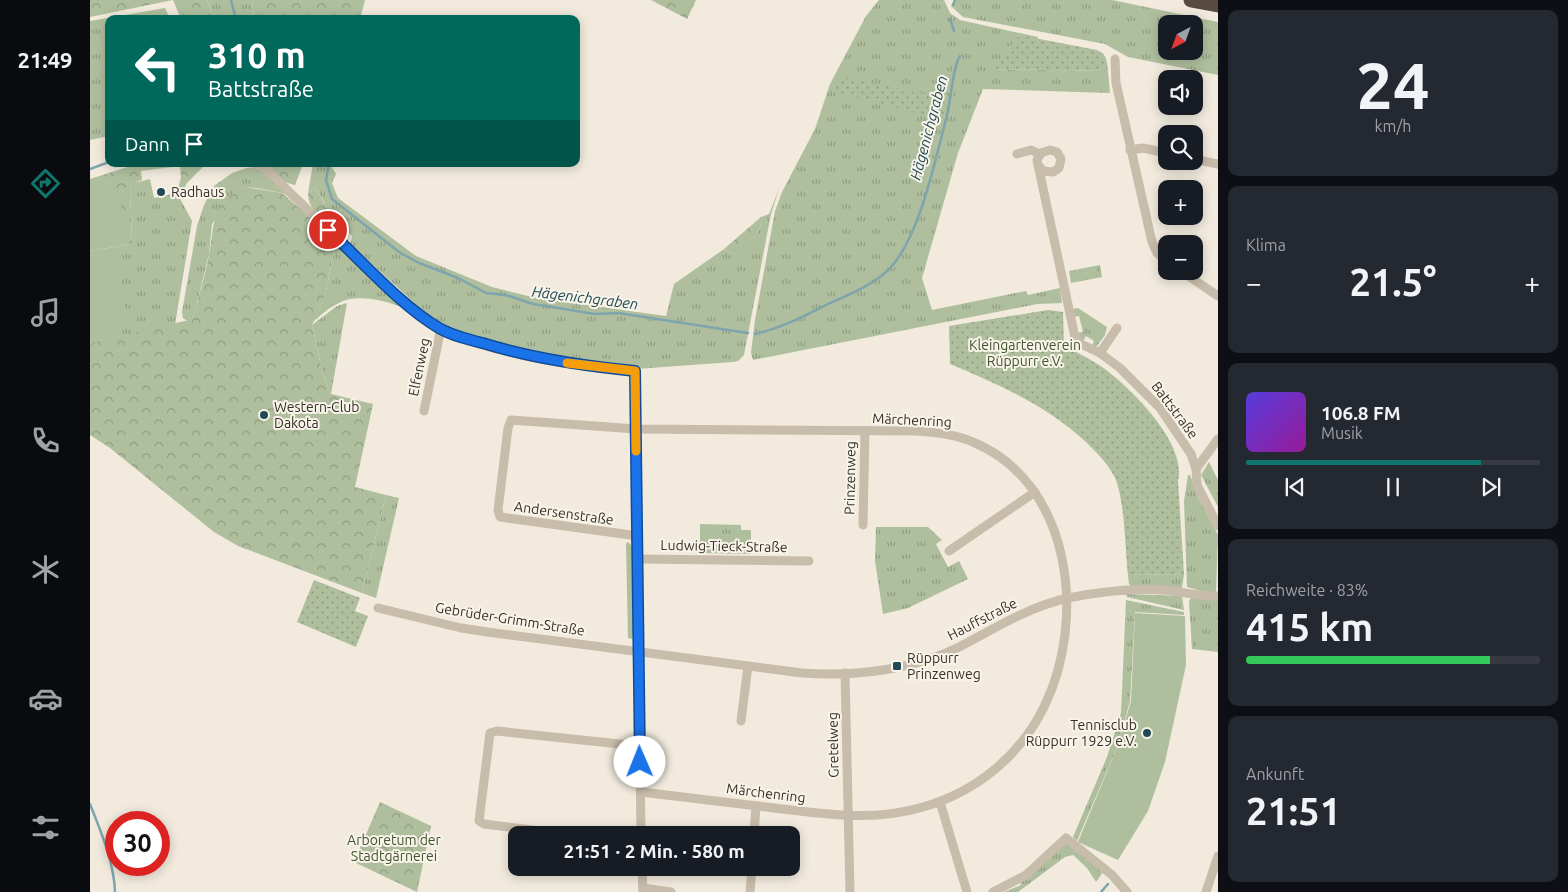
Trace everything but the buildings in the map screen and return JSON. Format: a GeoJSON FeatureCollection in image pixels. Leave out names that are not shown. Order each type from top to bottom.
{"type":"FeatureCollection","features":[{"type":"Feature","properties":{"kind":"highway"},"geometry":{"type":"LineString","coordinates":[[1191,0],[1218,5]]}},
{"type":"Feature","properties":{"kind":"street"},"geometry":{"type":"LineString","coordinates":[[1115,59],[1116,83],[1130,150],[1152,242],[1158,254]]}},
{"type":"Feature","properties":{"kind":"street"},"geometry":{"type":"LineString","coordinates":[[1130,150],[1142,148],[1158,151]]}},
{"type":"Feature","properties":{"kind":"street"},"geometry":{"type":"LineString","coordinates":[[1017,154],[1031,150],[1040,154]]}},
{"type":"Feature","properties":{"kind":"street"},"geometry":{"type":"LineString","coordinates":[[1047,150],[1054,150],[1059,154],[1061,163],[1057,170],[1050,173],[1043,172],[1038,165],[1040,154],[1047,150]]}},
{"type":"Feature","properties":{"kind":"street"},"geometry":{"type":"LineString","coordinates":[[1203,161],[1218,164]]}},
{"type":"Feature","properties":{"kind":"street","name":"Battstraße"},"geometry":{"type":"LineString","coordinates":[[1038,165],[1075,337],[1081,344],[1100,353],[1133,380],[1160,408],[1181,438],[1196,469],[1197,485],[1218,526]]}},
{"type":"Feature","properties":{"kind":"street"},"geometry":{"type":"LineString","coordinates":[[262,167],[407,303],[441,328],[462,337],[526,355],[596,367],[635,371],[641,826]]}},
{"type":"Feature","properties":{"kind":"street"},"geometry":{"type":"LineString","coordinates":[[1195,280],[1218,296]]}},
{"type":"Feature","properties":{"kind":"street","name":"Elfenweg"},"geometry":{"type":"LineString","coordinates":[[424,411],[441,328]]}},
{"type":"Feature","properties":{"kind":"street"},"geometry":{"type":"LineString","coordinates":[[1100,353],[1117,328]]}},
{"type":"Feature","properties":{"kind":"street","name":"Andersenstraße"},"geometry":{"type":"LineString","coordinates":[[636,429],[512,420],[508,428],[498,510],[500,517],[506,519],[638,536]]}},
{"type":"Feature","properties":{"kind":"street","name":"Märchenring"},"geometry":{"type":"LineString","coordinates":[[636,429],[942,433],[964,438],[1002,458],[1018,471],[1035,492],[1048,515],[1059,547],[1067,598],[1060,662],[1051,692],[1037,720],[1009,755],[988,776],[940,802],[894,814],[848,816],[641,792]]}},
{"type":"Feature","properties":{"kind":"street","name":"Prinzenweg"},"geometry":{"type":"LineString","coordinates":[[863,525],[865,431]]}},
{"type":"Feature","properties":{"kind":"street"},"geometry":{"type":"LineString","coordinates":[[1196,469],[1218,439]]}},
{"type":"Feature","properties":{"kind":"street"},"geometry":{"type":"LineString","coordinates":[[949,552],[1035,492]]}},
{"type":"Feature","properties":{"kind":"street","name":"Ludwig-Tieck-Straße"},"geometry":{"type":"LineString","coordinates":[[638,559],[809,561]]}},
{"type":"Feature","properties":{"kind":"street","name":"Hauffstraße"},"geometry":{"type":"LineString","coordinates":[[639,653],[802,673],[845,673],[905,665],[941,655],[1032,609],[1067,598],[1140,590],[1218,596]]}},
{"type":"Feature","properties":{"kind":"street","name":"Gebrüder-Grimm-Straße"},"geometry":{"type":"LineString","coordinates":[[378,608],[460,628],[639,653]]}},
{"type":"Feature","properties":{"kind":"street"},"geometry":{"type":"LineString","coordinates":[[741,721],[748,666]]}},
{"type":"Feature","properties":{"kind":"street","name":"Gretelweg"},"geometry":{"type":"LineString","coordinates":[[845,673],[850,892]]}},
{"type":"Feature","properties":{"kind":"street"},"geometry":{"type":"LineString","coordinates":[[508,827],[484,824],[479,821],[490,733],[497,731],[640,746]]}},
{"type":"Feature","properties":{"kind":"street"},"geometry":{"type":"LineString","coordinates":[[940,802],[966,892]]}},
{"type":"Feature","properties":{"kind":"street"},"geometry":{"type":"LineString","coordinates":[[755,826],[756,806]]}},
{"type":"Feature","properties":{"kind":"street"},"geometry":{"type":"LineString","coordinates":[[993,892],[1026,875],[1066,838],[1112,875],[1128,892]]}},
{"type":"Feature","properties":{"kind":"street"},"geometry":{"type":"LineString","coordinates":[[1206,892],[1218,856]]}},
{"type":"Feature","properties":{"kind":"street"},"geometry":{"type":"LineString","coordinates":[[642,876],[643,890],[672,892]]}},
{"type":"Feature","properties":{"kind":"street"},"geometry":{"type":"LineString","coordinates":[[750,892],[751,876]]}},
{"type":"Feature","properties":{"kind":"green space"},"geometry":{"type":"Polygon","coordinates":[[[90,0],[173,0],[90,17],[90,0]]]}},
{"type":"Feature","properties":{"kind":"green space"},"geometry":{"type":"Polygon","coordinates":[[[173,0],[207,0],[213,15],[179,15],[173,0]]]}},
{"type":"Feature","properties":{"kind":"green space"},"geometry":{"type":"Polygon","coordinates":[[[207,0],[252,0],[254,15],[213,15],[207,0]]]}},
{"type":"Feature","properties":{"kind":"green space"},"geometry":{"type":"Polygon","coordinates":[[[252,0],[365,0],[361,15],[254,15],[252,0]]]}},
{"type":"Feature","properties":{"kind":"green space"},"geometry":{"type":"Polygon","coordinates":[[[651,0],[696,0],[687,19],[651,0]]]}},
{"type":"Feature","properties":{"kind":"green space"},"geometry":{"type":"Polygon","coordinates":[[[879,0],[944,0],[950,13],[960,20],[1038,37],[1037,39],[1019,35],[994,69],[1108,71],[1110,93],[983,89],[958,153],[922,278],[932,310],[1026,291],[1028,295],[1060,288],[1062,303],[1037,304],[753,360],[751,353],[755,320],[775,211],[782,192],[815,129],[830,84],[866,16],[879,0]]]}},
{"type":"Feature","properties":{"kind":"green space"},"geometry":{"type":"Polygon","coordinates":[[[954,0],[1112,0],[1184,15],[1158,15],[1158,60],[1203,60],[1203,19],[1218,22],[1218,75],[1203,72],[1203,70],[1193,70],[1128,57],[1105,44],[963,17],[951,6],[954,0]]]}},
{"type":"Feature","properties":{"kind":"green space"},"geometry":{"type":"Polygon","coordinates":[[[165,8],[168,15],[125,15],[165,8]]]}},
{"type":"Feature","properties":{"kind":"green space"},"geometry":{"type":"Polygon","coordinates":[[[105,18],[105,137],[90,140],[90,21],[105,18]]]}},
{"type":"Feature","properties":{"kind":"green space"},"geometry":{"type":"Polygon","coordinates":[[[1019,35],[1097,50],[1105,56],[1108,71],[993,69],[1019,35]]]}},
{"type":"Feature","properties":{"kind":"green space"},"geometry":{"type":"Polygon","coordinates":[[[840,76],[949,99],[945,121],[834,91],[840,76]]]}},
{"type":"Feature","properties":{"kind":"green space"},"geometry":{"type":"Polygon","coordinates":[[[128,167],[172,167],[141,171],[142,180],[130,185],[132,244],[90,251],[90,179],[128,167]]]}},
{"type":"Feature","properties":{"kind":"green space"},"geometry":{"type":"Polygon","coordinates":[[[180,167],[203,167],[187,183],[180,196],[177,193],[181,177],[180,167]]]}},
{"type":"Feature","properties":{"kind":"green space"},"geometry":{"type":"Polygon","coordinates":[[[268,167],[302,167],[295,185],[284,182],[268,167]]]}},
{"type":"Feature","properties":{"kind":"green space"},"geometry":{"type":"Polygon","coordinates":[[[312,167],[332,167],[336,174],[332,183],[338,198],[416,256],[492,287],[536,298],[666,316],[674,284],[724,249],[733,254],[747,243],[759,229],[761,217],[769,214],[779,189],[771,214],[744,355],[738,361],[733,362],[636,369],[545,355],[470,335],[442,323],[421,309],[350,244],[352,236],[342,227],[332,228],[327,224],[325,203],[315,188],[308,193],[312,167]]]}},
{"type":"Feature","properties":{"kind":"green space"},"geometry":{"type":"Polygon","coordinates":[[[253,168],[265,173],[288,196],[256,188],[245,187],[237,191],[212,224],[209,254],[193,319],[189,322],[183,318],[182,312],[197,226],[204,205],[214,186],[232,173],[253,168]]]}},
{"type":"Feature","properties":{"kind":"green space"},"geometry":{"type":"Polygon","coordinates":[[[114,176],[129,243],[90,249],[90,180],[114,176]]]}},
{"type":"Feature","properties":{"kind":"green space"},"geometry":{"type":"Polygon","coordinates":[[[150,179],[154,198],[177,193],[192,221],[175,325],[90,343],[90,251],[132,244],[130,184],[150,179]]]}},
{"type":"Feature","properties":{"kind":"green space"},"geometry":{"type":"Polygon","coordinates":[[[245,187],[282,193],[336,240],[325,296],[312,325],[323,374],[331,394],[373,404],[355,487],[386,495],[362,593],[238,546],[214,532],[110,448],[90,435],[90,343],[193,319],[207,263],[216,215],[225,199],[245,187]]]}},
{"type":"Feature","properties":{"kind":"green space"},"geometry":{"type":"Polygon","coordinates":[[[315,188],[330,212],[327,224],[314,210],[308,198],[308,193],[315,188]]]}},
{"type":"Feature","properties":{"kind":"green space"},"geometry":{"type":"Polygon","coordinates":[[[761,217],[760,228],[753,239],[733,254],[724,249],[761,217]]]}},
{"type":"Feature","properties":{"kind":"green space"},"geometry":{"type":"Polygon","coordinates":[[[336,240],[404,308],[372,299],[346,300],[325,311],[313,322],[325,296],[336,240]]]}},
{"type":"Feature","properties":{"kind":"green space"},"geometry":{"type":"Polygon","coordinates":[[[113,248],[130,328],[90,336],[90,253],[113,248]]]}},
{"type":"Feature","properties":{"kind":"green space"},"geometry":{"type":"Polygon","coordinates":[[[1100,265],[1102,277],[1071,283],[1069,271],[1100,265]]]}},
{"type":"Feature","properties":{"kind":"green space"},"geometry":{"type":"Polygon","coordinates":[[[347,303],[331,394],[323,374],[312,325],[337,306],[347,303]]]}},
{"type":"Feature","properties":{"kind":"green space"},"geometry":{"type":"Polygon","coordinates":[[[1078,308],[1107,327],[1105,335],[1097,346],[1092,346],[1094,341],[1086,336],[1083,341],[1077,333],[1083,332],[1079,316],[1073,317],[1072,309],[1078,308]]]}},
{"type":"Feature","properties":{"kind":"green space","name":"Kleingartenverein Rüppurr e.V."},"geometry":{"type":"Polygon","coordinates":[[[1048,310],[1063,312],[1064,345],[1099,365],[1121,382],[1157,421],[1175,452],[1179,467],[1178,481],[1184,574],[1128,575],[1119,490],[1114,475],[1104,461],[1088,444],[1057,418],[1023,398],[950,364],[949,326],[1048,310]]]}},
{"type":"Feature","properties":{"kind":"green space"},"geometry":{"type":"Polygon","coordinates":[[[1209,462],[1218,480],[1218,507],[1201,475],[1209,462]]]}},
{"type":"Feature","properties":{"kind":"green space"},"geometry":{"type":"Polygon","coordinates":[[[1188,475],[1190,475],[1199,499],[1218,535],[1216,592],[1205,592],[1187,587],[1184,501],[1188,475]]]}},
{"type":"Feature","properties":{"kind":"green space"},"geometry":{"type":"Polygon","coordinates":[[[386,495],[399,498],[376,598],[362,593],[386,495]]]}},
{"type":"Feature","properties":{"kind":"green space"},"geometry":{"type":"Polygon","coordinates":[[[700,524],[741,525],[741,530],[751,530],[751,554],[700,553],[700,524]]]}},
{"type":"Feature","properties":{"kind":"green space"},"geometry":{"type":"Polygon","coordinates":[[[876,527],[928,527],[942,540],[936,544],[948,567],[959,561],[968,579],[908,608],[883,614],[875,561],[876,527]]]}},
{"type":"Feature","properties":{"kind":"green space"},"geometry":{"type":"Polygon","coordinates":[[[628,542],[633,547],[633,639],[628,638],[626,544],[628,542]]]}},
{"type":"Feature","properties":{"kind":"green space"},"geometry":{"type":"Polygon","coordinates":[[[1184,574],[1182,588],[1131,586],[1128,575],[1184,574]]]}},
{"type":"Feature","properties":{"kind":"green space"},"geometry":{"type":"Polygon","coordinates":[[[314,580],[360,598],[355,611],[368,616],[356,647],[297,622],[314,580]]]}},
{"type":"Feature","properties":{"kind":"green space"},"geometry":{"type":"Polygon","coordinates":[[[1126,594],[1182,596],[1184,610],[1127,597],[1126,594]]]}},
{"type":"Feature","properties":{"kind":"green space"},"geometry":{"type":"Polygon","coordinates":[[[1192,597],[1218,599],[1218,652],[1192,649],[1189,601],[1192,597]]]}},
{"type":"Feature","properties":{"kind":"green space"},"geometry":{"type":"Polygon","coordinates":[[[1126,600],[1184,612],[1184,615],[1135,612],[1130,701],[1118,745],[1077,841],[1073,837],[1107,757],[1121,713],[1126,600]]]}},
{"type":"Feature","properties":{"kind":"green space","name":"Tennisclub Rüppurr 1929 e.V."},"geometry":{"type":"Polygon","coordinates":[[[1135,613],[1185,616],[1186,665],[1165,762],[1148,811],[1118,860],[1078,842],[1118,745],[1131,701],[1135,613]]]}},
{"type":"Feature","properties":{"kind":"green space","name":"Arboretum der Stadtgärnerei"},"geometry":{"type":"Polygon","coordinates":[[[380,802],[431,826],[417,892],[354,862],[380,802]]]}},
{"type":"Feature","properties":{"kind":"green space"},"geometry":{"type":"Polygon","coordinates":[[[1064,843],[1067,843],[1103,872],[1096,882],[1087,868],[1073,855],[1065,857],[1018,892],[1004,892],[1021,885],[1020,881],[1064,843]]]}},
{"type":"Feature","properties":{"kind":"waterway","name":"Hägenichgraben"},"geometry":{"type":"LineString","coordinates":[[231,0],[235,15]]}},
{"type":"Feature","properties":{"kind":"waterway"},"geometry":{"type":"LineString","coordinates":[[953,5],[955,0]]}},
{"type":"Feature","properties":{"kind":"waterway","name":"Hägenichgraben"},"geometry":{"type":"LineString","coordinates":[[950,19],[954,31]]}},
{"type":"Feature","properties":{"kind":"waterway","name":"Hägenichgraben"},"geometry":{"type":"LineString","coordinates":[[755,334],[793,321],[858,290],[885,273],[897,260],[916,223],[931,179],[948,112],[955,69],[960,56]]}},
{"type":"Feature","properties":{"kind":"waterway"},"geometry":{"type":"LineString","coordinates":[[90,169],[105,163]]}},
{"type":"Feature","properties":{"kind":"waterway","name":"Hägenichgraben"},"geometry":{"type":"LineString","coordinates":[[328,167],[326,180],[332,199],[399,252],[419,263],[458,278],[486,293],[506,295],[533,304],[595,314],[618,313],[748,333]]}},
{"type":"Feature","properties":{"kind":"waterway"},"geometry":{"type":"LineString","coordinates":[[90,804],[110,858],[115,892]]}},
{"type":"Feature","properties":{"kind":"waterway"},"geometry":{"type":"LineString","coordinates":[[1101,892],[1108,884]]}},
{"type":"Feature","properties":{"kind":"slow traffic"},"geometry":{"type":"LineString","coordinates":[[567,363],[635,371],[636,451]]}},
{"type":"Feature","properties":{"kind":"place","name":"Radhaus"},"geometry":{"type":"Point","coordinates":[161,192]}},
{"type":"Feature","properties":{"kind":"place","name":"Western-Club Dakota"},"geometry":{"type":"Point","coordinates":[264,415]}},
{"type":"Feature","properties":{"kind":"place","name":"Rüppurr Prinzenweg"},"geometry":{"type":"Point","coordinates":[897,666]}},
{"type":"Feature","properties":{"kind":"place","name":"Tennisclub Rüppurr 1929 e.V."},"geometry":{"type":"Point","coordinates":[1147,733]}},
{"type":"Feature","properties":{"kind":"route"},"geometry":{"type":"LineString","coordinates":[[328,230],[424,318],[441,328],[462,337],[526,355],[554,361],[635,371],[640,762]]}}]}
